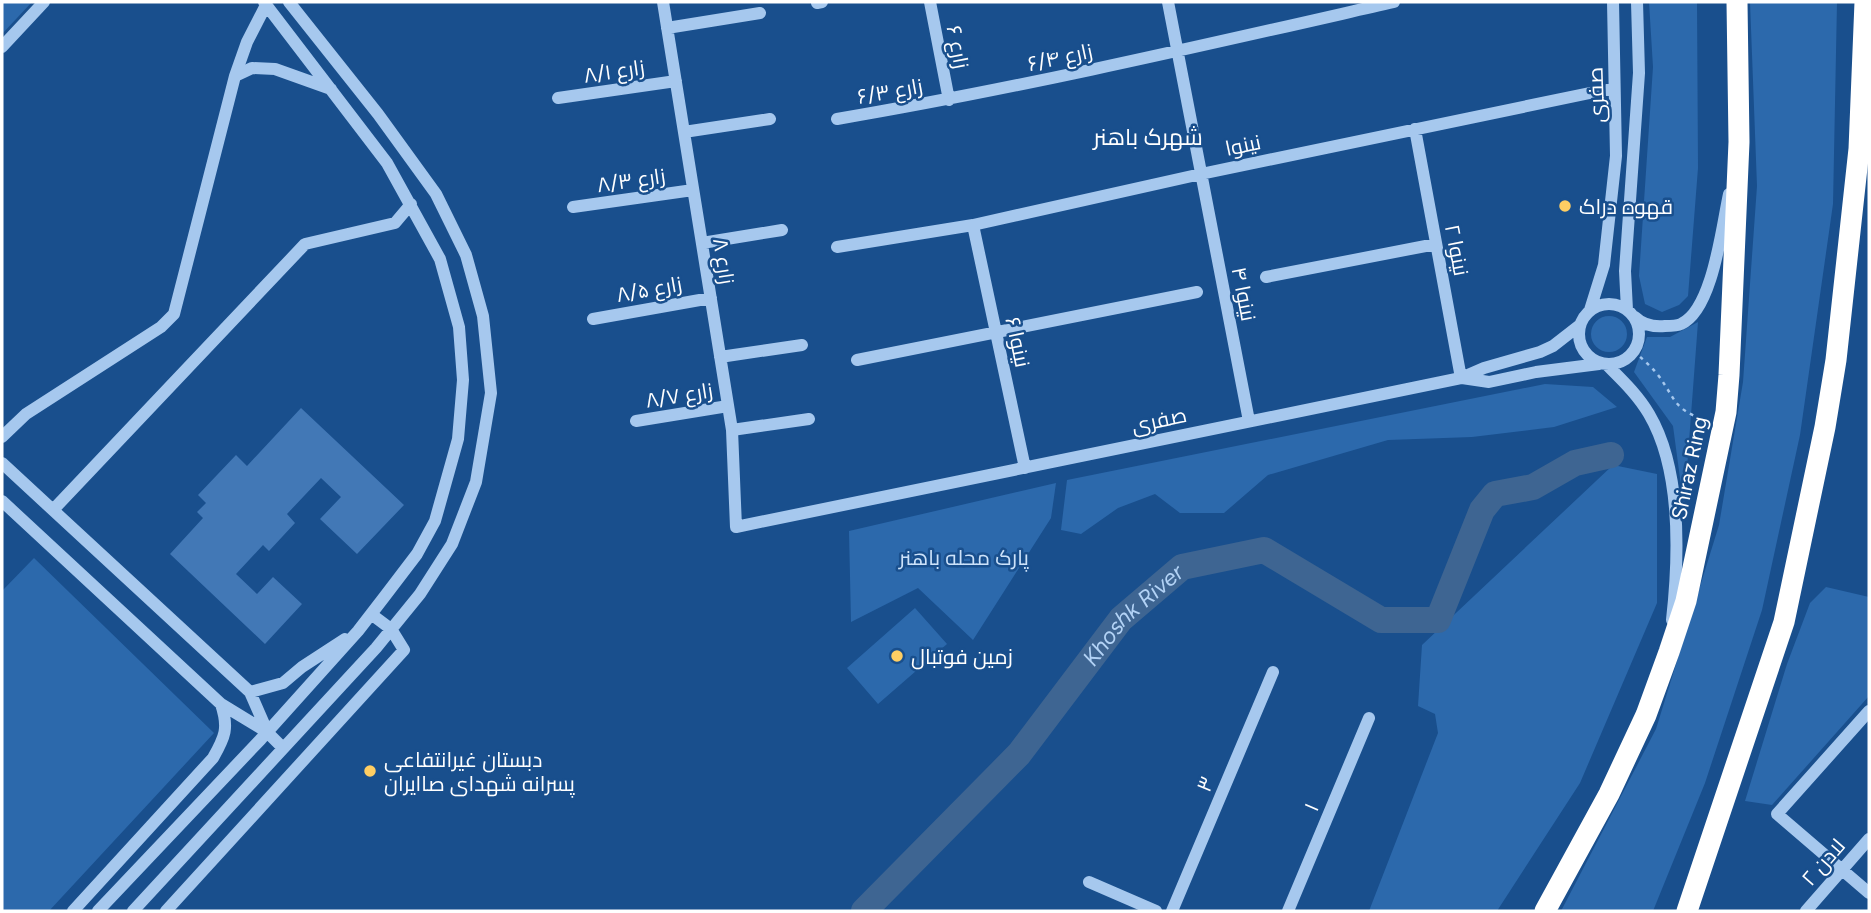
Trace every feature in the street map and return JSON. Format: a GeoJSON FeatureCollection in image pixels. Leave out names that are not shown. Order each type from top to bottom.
{"type":"FeatureCollection","features":[{"type":"Feature","properties":{"kind":"highway","name":"Shiraz Ring"},"geometry":{"type":"LineString","coordinates":[[1545,911],[1609,794],[1646,715],[1669,652],[1686,601],[1726,412],[1740,142],[1737,2]]}},
{"type":"Feature","properties":{"kind":"highway"},"geometry":{"type":"LineString","coordinates":[[1688,911],[1784,622],[1825,427],[1836,360],[1859,149],[1865,2]]}},
{"type":"Feature","properties":{"kind":"street"},"geometry":{"type":"LineString","coordinates":[[2,47],[44,2]]}},
{"type":"Feature","properties":{"kind":"street"},"geometry":{"type":"LineString","coordinates":[[133,911],[420,594],[452,544],[477,482],[491,393],[482,316],[466,255],[436,194],[378,114],[289,2]]}},
{"type":"Feature","properties":{"kind":"street","name":"۸ زارع"},"geometry":{"type":"LineString","coordinates":[[663,2],[732,430],[736,527]]}},
{"type":"Feature","properties":{"kind":"street","name":"۶ زارع"},"geometry":{"type":"LineString","coordinates":[[930,2],[949,100]]}},
{"type":"Feature","properties":{"kind":"street","name":"۴ نینوا"},"geometry":{"type":"LineString","coordinates":[[1168,2],[1249,421]]}},
{"type":"Feature","properties":{"kind":"street","name":"۶/۴ زارع"},"geometry":{"type":"LineString","coordinates":[[949,100],[1179,52],[1393,2]]}},
{"type":"Feature","properties":{"kind":"street","name":"صفری"},"geometry":{"type":"LineString","coordinates":[[1590,310],[1604,265],[1616,156],[1613,2]]}},
{"type":"Feature","properties":{"kind":"street"},"geometry":{"type":"LineString","coordinates":[[1461,378],[1489,382],[1536,372],[1625,360],[1634,351],[1639,336],[1631,314],[1625,271],[1639,73],[1637,2]]}},
{"type":"Feature","properties":{"kind":"street"},"geometry":{"type":"LineString","coordinates":[[2,437],[26,415],[161,327],[174,314],[235,76],[265,3],[387,163],[440,259],[459,327],[463,380],[458,439],[435,521],[417,554],[358,631],[98,911]]}},
{"type":"Feature","properties":{"kind":"street"},"geometry":{"type":"LineString","coordinates":[[667,28],[760,13]]}},
{"type":"Feature","properties":{"kind":"street"},"geometry":{"type":"LineString","coordinates":[[235,76],[252,68],[275,69],[331,89]]}},
{"type":"Feature","properties":{"kind":"street","name":"۸/۱ زارع"},"geometry":{"type":"LineString","coordinates":[[558,98],[676,81]]}},
{"type":"Feature","properties":{"kind":"street","name":"نینوا"},"geometry":{"type":"LineString","coordinates":[[837,247],[973,225],[1201,174],[1614,88]]}},
{"type":"Feature","properties":{"kind":"street","name":"۶/۳ زارع"},"geometry":{"type":"LineString","coordinates":[[837,119],[949,100]]}},
{"type":"Feature","properties":{"kind":"street"},"geometry":{"type":"LineString","coordinates":[[684,132],[770,119]]}},
{"type":"Feature","properties":{"kind":"street","name":"۲ نینوا"},"geometry":{"type":"LineString","coordinates":[[1415,129],[1461,378]]}},
{"type":"Feature","properties":{"kind":"street"},"geometry":{"type":"LineString","coordinates":[[1669,652],[1674,608],[1676,539],[1667,453],[1634,392],[1604,364],[1592,359],[1580,345],[1580,325],[1590,310],[1609,304],[1619,305],[1641,323],[1668,327],[1681,324],[1698,308],[1705,294],[1714,260],[1740,142]]}},
{"type":"Feature","properties":{"kind":"street","name":"۸/۳ زارع"},"geometry":{"type":"LineString","coordinates":[[573,207],[693,190]]}},
{"type":"Feature","properties":{"kind":"street"},"geometry":{"type":"LineString","coordinates":[[53,510],[305,244],[395,223],[411,204]]}},
{"type":"Feature","properties":{"kind":"street","name":"۶ نینوا"},"geometry":{"type":"LineString","coordinates":[[973,225],[1026,468]]}},
{"type":"Feature","properties":{"kind":"street"},"geometry":{"type":"LineString","coordinates":[[702,243],[782,230]]}},
{"type":"Feature","properties":{"kind":"street"},"geometry":{"type":"LineString","coordinates":[[1266,277],[1436,244]]}},
{"type":"Feature","properties":{"kind":"street"},"geometry":{"type":"LineString","coordinates":[[857,360],[1197,292]]}},
{"type":"Feature","properties":{"kind":"street","name":"۸/۵ زارع"},"geometry":{"type":"LineString","coordinates":[[593,319],[711,298]]}},
{"type":"Feature","properties":{"kind":"street","name":"صفری"},"geometry":{"type":"LineString","coordinates":[[736,527],[1461,378],[1484,368],[1540,352],[1560,342],[1580,325]]}},
{"type":"Feature","properties":{"kind":"street"},"geometry":{"type":"LineString","coordinates":[[720,357],[802,345]]}},
{"type":"Feature","properties":{"kind":"street","name":"۸/۷ زارع"},"geometry":{"type":"LineString","coordinates":[[636,421],[728,406]]}},
{"type":"Feature","properties":{"kind":"street"},"geometry":{"type":"LineString","coordinates":[[732,430],[809,419]]}},
{"type":"Feature","properties":{"kind":"street"},"geometry":{"type":"LineString","coordinates":[[2,463],[250,692],[267,732]]}},
{"type":"Feature","properties":{"kind":"street"},"geometry":{"type":"LineString","coordinates":[[2,501],[221,704],[267,732],[283,748]]}},
{"type":"Feature","properties":{"kind":"street"},"geometry":{"type":"LineString","coordinates":[[166,911],[404,650],[391,629],[371,614]]}},
{"type":"Feature","properties":{"kind":"street"},"geometry":{"type":"LineString","coordinates":[[250,692],[283,683],[302,667],[358,631]]}},
{"type":"Feature","properties":{"kind":"street","name":"۳"},"geometry":{"type":"LineString","coordinates":[[1172,911],[1273,672]]}},
{"type":"Feature","properties":{"kind":"street"},"geometry":{"type":"LineString","coordinates":[[73,911],[213,758],[225,737],[226,718],[221,704]]}},
{"type":"Feature","properties":{"kind":"street"},"geometry":{"type":"LineString","coordinates":[[1869,711],[1777,814],[1869,893]]}},
{"type":"Feature","properties":{"kind":"street","name":"۱"},"geometry":{"type":"LineString","coordinates":[[1288,911],[1369,718]]}},
{"type":"Feature","properties":{"kind":"street","name":"۲ لادن"},"geometry":{"type":"LineString","coordinates":[[1806,911],[1869,839]]}},
{"type":"Feature","properties":{"kind":"street"},"geometry":{"type":"LineString","coordinates":[[1089,883],[1156,911]]}},
{"type":"Feature","properties":{"kind":"path"},"geometry":{"type":"LineString","coordinates":[[1634,351],[1658,375],[1674,403],[1688,414],[1704,420]]}},
{"type":"Feature","properties":{"kind":"green space"},"geometry":{"type":"Polygon","coordinates":[[[2,2],[32,2],[2,34],[2,2]]]}},
{"type":"Feature","properties":{"kind":"green space"},"geometry":{"type":"Polygon","coordinates":[[[1649,2],[1697,2],[1698,168],[1688,296],[1679,305],[1662,312],[1645,304],[1639,276],[1653,67],[1649,2]]]}},
{"type":"Feature","properties":{"kind":"green space"},"geometry":{"type":"Polygon","coordinates":[[[1750,2],[1837,2],[1833,204],[1800,435],[1762,610],[1705,783],[1653,911],[1561,911],[1656,729],[1719,525],[1743,382],[1757,186],[1750,2]]]}},
{"type":"Feature","properties":{"kind":"green space"},"geometry":{"type":"Polygon","coordinates":[[[1609,316],[1622,321],[1627,334],[1622,347],[1609,352],[1596,347],[1591,334],[1596,321],[1609,316]]]}},
{"type":"Feature","properties":{"kind":"green space"},"geometry":{"type":"Polygon","coordinates":[[[1698,322],[1684,508],[1673,426],[1634,372],[1647,337],[1670,337],[1698,322]]]}},
{"type":"Feature","properties":{"kind":"green space"},"geometry":{"type":"Polygon","coordinates":[[[1545,384],[1593,387],[1617,407],[1554,427],[1472,437],[1388,440],[1268,475],[1224,513],[1180,513],[1155,494],[1118,508],[1081,534],[1061,530],[1067,480],[1545,384]]]}},
{"type":"Feature","properties":{"kind":"green space"},"geometry":{"type":"Polygon","coordinates":[[[1613,465],[1657,474],[1657,603],[1580,783],[1497,911],[1369,911],[1438,733],[1435,714],[1418,706],[1422,645],[1613,465]]]}},
{"type":"Feature","properties":{"kind":"green space","name":"پارک محله باهنر"},"geometry":{"type":"Polygon","coordinates":[[[1056,483],[1051,518],[973,640],[918,588],[851,622],[849,531],[1056,483]]]}},
{"type":"Feature","properties":{"kind":"green space"},"geometry":{"type":"Polygon","coordinates":[[[34,558],[214,733],[49,911],[2,911],[2,591],[34,558]]]}},
{"type":"Feature","properties":{"kind":"green space"},"geometry":{"type":"Polygon","coordinates":[[[1826,587],[1869,597],[1869,696],[1772,805],[1745,801],[1787,664],[1810,603],[1826,587]]]}},
{"type":"Feature","properties":{"kind":"green space","name":"زمین فوتبال"},"geometry":{"type":"Polygon","coordinates":[[[915,608],[947,644],[878,704],[847,668],[915,608]]]}},
{"type":"Feature","properties":{"kind":"building"},"geometry":{"type":"Polygon","coordinates":[[[301,408],[404,505],[357,554],[320,519],[341,497],[321,478],[287,514],[295,523],[269,551],[263,545],[236,574],[257,594],[273,577],[302,604],[265,644],[170,554],[203,518],[197,512],[206,503],[198,495],[236,455],[247,466],[301,408]]]}},
{"type":"Feature","properties":{"kind":"waterway","name":"Khoshk River"},"geometry":{"type":"LineString","coordinates":[[864,911],[1019,754],[1121,619],[1182,567],[1264,550],[1381,620],[1438,620],[1482,510],[1495,494],[1533,487],[1575,463],[1611,455]]}},
{"type":"Feature","properties":{"kind":"place","name":"قهوه دراک"},"geometry":{"type":"Point","coordinates":[1565,206]}},
{"type":"Feature","properties":{"kind":"place","name":"زمین فوتبال"},"geometry":{"type":"Point","coordinates":[897,656]}},
{"type":"Feature","properties":{"kind":"place","name":"دبستان غیرانتفاعی پسرانه شهدای صاایران"},"geometry":{"type":"Point","coordinates":[370,771]}},
{"type":"Feature","properties":{"kind":"district","name":"شهرک باهنر"},"geometry":{"type":"Point","coordinates":[1148,137]}}]}
